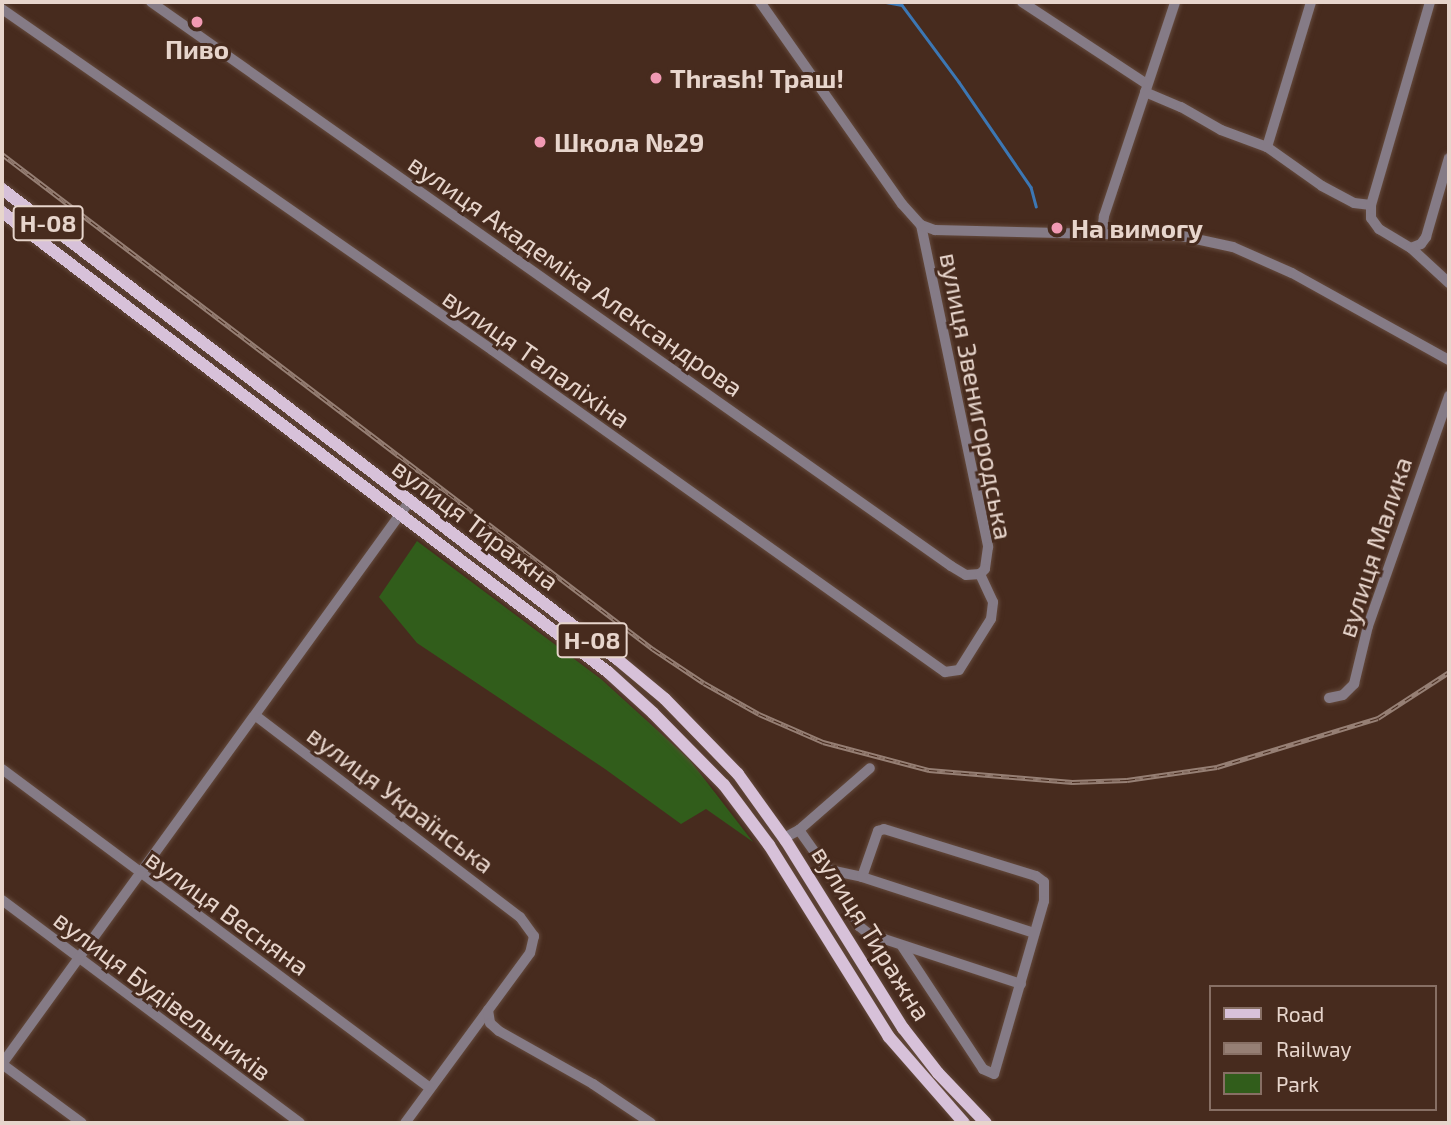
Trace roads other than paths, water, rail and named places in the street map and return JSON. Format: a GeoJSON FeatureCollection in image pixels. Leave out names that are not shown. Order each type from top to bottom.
{"type":"FeatureCollection","features":[{"type":"Feature","properties":{"kind":"main road","name":"вулиця Тиражна"},"geometry":{"type":"LineString","coordinates":[[2,189],[617,659],[665,699],[737,774],[784,838],[903,1028],[938,1073],[986,1123]]}},
{"type":"Feature","properties":{"kind":"main road","name":"вулиця Тиражна"},"geometry":{"type":"LineString","coordinates":[[2,212],[608,672],[697,754],[769,845],[889,1037],[964,1123]]}},
{"type":"Feature","properties":{"kind":"main road"},"geometry":{"type":"LineString","coordinates":[[769,845],[784,838]]}},
{"type":"Feature","properties":{"kind":"street","name":"вулиця Академіка Александрова"},"geometry":{"type":"LineString","coordinates":[[151,2],[951,566],[966,575],[979,574]]}},
{"type":"Feature","properties":{"kind":"street","name":"вулиця Звенигородська"},"geometry":{"type":"LineString","coordinates":[[760,2],[902,204],[921,225],[935,230],[1182,236],[1233,247],[1293,273],[1449,360]]}},
{"type":"Feature","properties":{"kind":"street"},"geometry":{"type":"LineString","coordinates":[[1022,2],[1146,88],[1213,126],[1267,147],[1334,193],[1354,203],[1371,205]]}},
{"type":"Feature","properties":{"kind":"street"},"geometry":{"type":"LineString","coordinates":[[1102,232],[1104,216],[1175,2]]}},
{"type":"Feature","properties":{"kind":"street"},"geometry":{"type":"LineString","coordinates":[[1267,147],[1311,2]]}},
{"type":"Feature","properties":{"kind":"street"},"geometry":{"type":"LineString","coordinates":[[1430,2],[1371,205],[1371,218],[1378,229],[1410,248],[1449,283]]}},
{"type":"Feature","properties":{"kind":"street","name":"вулиця Талаліхіна"},"geometry":{"type":"LineString","coordinates":[[2,9],[492,350],[945,672],[959,670],[991,619],[993,603],[979,574]]}},
{"type":"Feature","properties":{"kind":"street"},"geometry":{"type":"LineString","coordinates":[[1410,248],[1421,244],[1427,233],[1449,158]]}},
{"type":"Feature","properties":{"kind":"street","name":"вулиця Звенигородська"},"geometry":{"type":"LineString","coordinates":[[921,225],[988,547],[985,569],[979,574]]}},
{"type":"Feature","properties":{"kind":"street","name":"вулиця Малика"},"geometry":{"type":"LineString","coordinates":[[1329,698],[1343,695],[1354,684],[1368,626],[1449,396]]}},
{"type":"Feature","properties":{"kind":"street"},"geometry":{"type":"LineString","coordinates":[[82,1123],[2,1064],[409,502]]}},
{"type":"Feature","properties":{"kind":"street","name":"вулиця Українська"},"geometry":{"type":"LineString","coordinates":[[256,716],[520,917],[534,936],[530,953],[488,1010]]}},
{"type":"Feature","properties":{"kind":"street"},"geometry":{"type":"LineString","coordinates":[[784,838],[799,830],[870,768]]}},
{"type":"Feature","properties":{"kind":"street","name":"вулиця Весняна"},"geometry":{"type":"LineString","coordinates":[[2,769],[430,1088]]}},
{"type":"Feature","properties":{"kind":"street"},"geometry":{"type":"LineString","coordinates":[[862,877],[878,831],[884,829],[1036,876],[1044,882],[1045,894],[997,1070],[989,1075],[902,946]]}},
{"type":"Feature","properties":{"kind":"street"},"geometry":{"type":"LineString","coordinates":[[799,830],[836,881],[859,926],[869,934],[1021,984]]}},
{"type":"Feature","properties":{"kind":"street"},"geometry":{"type":"LineString","coordinates":[[825,869],[862,877],[1034,933]]}},
{"type":"Feature","properties":{"kind":"street","name":"вулиця Будівельників"},"geometry":{"type":"LineString","coordinates":[[2,900],[300,1123]]}},
{"type":"Feature","properties":{"kind":"street"},"geometry":{"type":"LineString","coordinates":[[405,1123],[488,1010]]}},
{"type":"Feature","properties":{"kind":"street"},"geometry":{"type":"LineString","coordinates":[[488,1010],[490,1023],[499,1031],[593,1084],[651,1123]]}},
{"type":"Feature","properties":{"kind":"waterway"},"geometry":{"type":"LineString","coordinates":[[886,2],[902,5],[959,82],[1031,187],[1036,206]]}},
{"type":"Feature","properties":{"kind":"railway"},"geometry":{"type":"LineString","coordinates":[[2,154],[653,649],[704,683],[759,714],[823,742],[929,770],[1072,782],[1127,780],[1217,767],[1378,718],[1449,672]]}},
{"type":"Feature","properties":{"kind":"place","name":"Пиво"},"geometry":{"type":"Point","coordinates":[197,22]}},
{"type":"Feature","properties":{"kind":"place","name":"Thrash! Траш!"},"geometry":{"type":"Point","coordinates":[656,78]}},
{"type":"Feature","properties":{"kind":"place","name":"Школа №29"},"geometry":{"type":"Point","coordinates":[540,142]}},
{"type":"Feature","properties":{"kind":"place","name":"На вимогу"},"geometry":{"type":"Point","coordinates":[1057,228]}}]}
